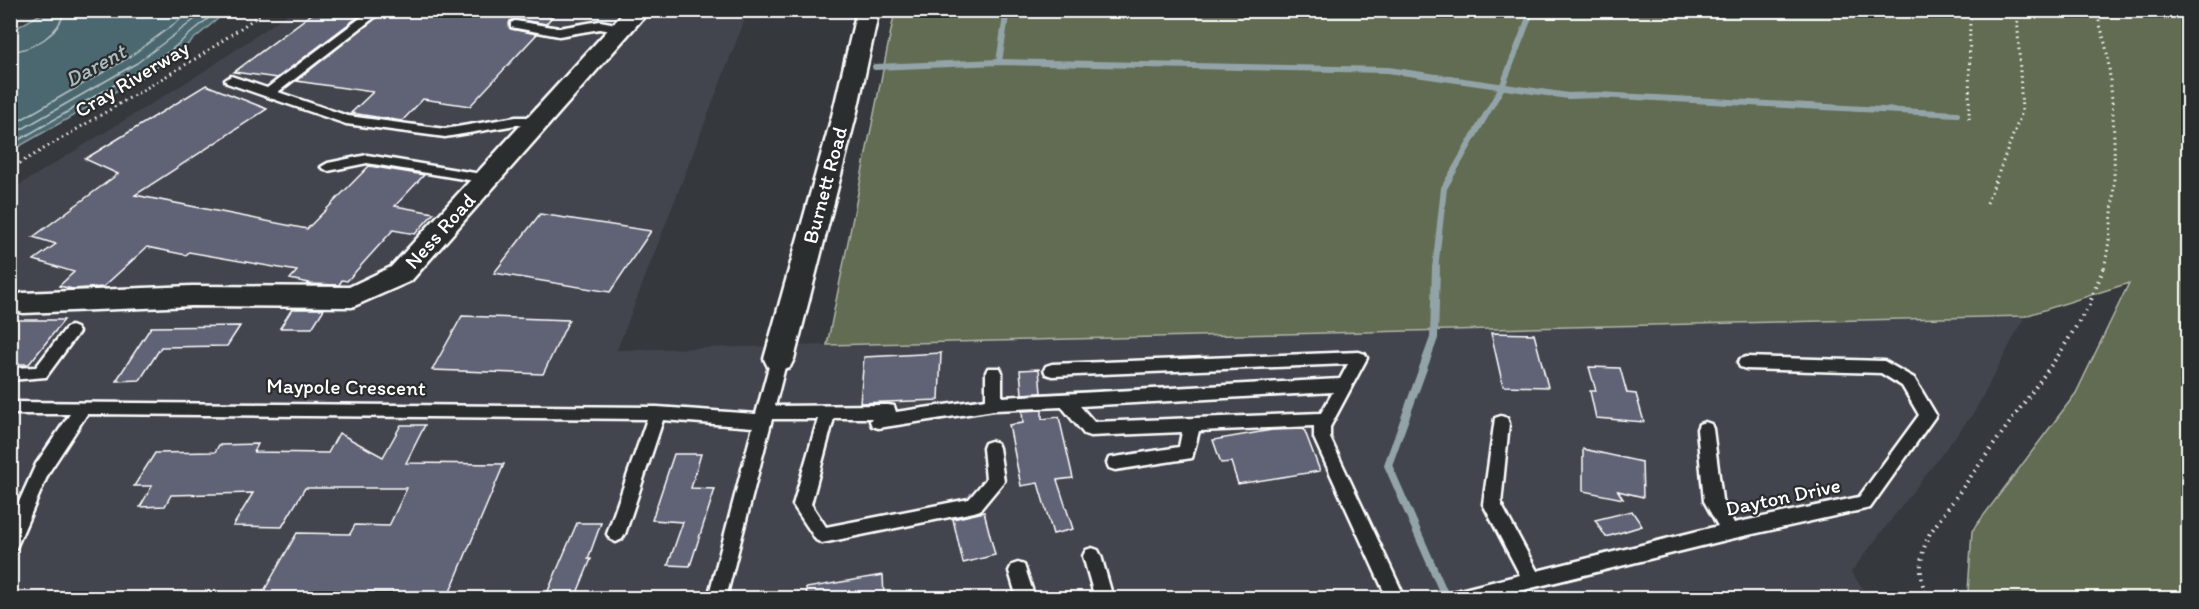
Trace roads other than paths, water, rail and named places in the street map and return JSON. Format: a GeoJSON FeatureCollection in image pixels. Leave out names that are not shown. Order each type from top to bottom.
{"type":"FeatureCollection","features":[{"type":"Feature","properties":{"kind":"street","name":"Burnett Road"},"geometry":{"type":"LineString","coordinates":[[779,359],[844,116],[868,10]]}},
{"type":"Feature","properties":{"kind":"street","name":"Ness Road"},"geometry":{"type":"LineString","coordinates":[[23,303],[192,296],[352,297],[401,274],[631,20]]}},
{"type":"Feature","properties":{"kind":"lane"},"geometry":{"type":"LineString","coordinates":[[269,93],[379,10]]}},
{"type":"Feature","properties":{"kind":"lane"},"geometry":{"type":"LineString","coordinates":[[515,25],[559,32],[631,20]]}},
{"type":"Feature","properties":{"kind":"lane"},"geometry":{"type":"LineString","coordinates":[[231,80],[346,120],[445,133],[516,121],[539,121]]}},
{"type":"Feature","properties":{"kind":"lane"},"geometry":{"type":"LineString","coordinates":[[328,167],[367,159],[487,179]]}},
{"type":"Feature","properties":{"kind":"lane"},"geometry":{"type":"LineString","coordinates":[[10,374],[40,373],[71,332]]}},
{"type":"Feature","properties":{"kind":"lane"},"geometry":{"type":"LineString","coordinates":[[1052,370],[1359,358],[1322,427],[1322,438],[1396,598]]}},
{"type":"Feature","properties":{"kind":"lane"},"geometry":{"type":"LineString","coordinates":[[717,598],[779,359]]}},
{"type":"Feature","properties":{"kind":"lane","name":"Dayton Drive"},"geometry":{"type":"LineString","coordinates":[[1468,596],[1730,531],[1864,503],[1928,415],[1908,382],[1884,368],[1856,365],[1746,363]]}},
{"type":"Feature","properties":{"kind":"lane"},"geometry":{"type":"LineString","coordinates":[[994,372],[994,404]]}},
{"type":"Feature","properties":{"kind":"lane","name":"Maypole Crescent"},"geometry":{"type":"LineString","coordinates":[[10,408],[763,417],[828,412],[883,416],[994,404],[1344,385]]}},
{"type":"Feature","properties":{"kind":"lane"},"geometry":{"type":"LineString","coordinates":[[1066,400],[1090,429],[1326,419]]}},
{"type":"Feature","properties":{"kind":"lane"},"geometry":{"type":"LineString","coordinates":[[10,543],[42,469],[83,408]]}},
{"type":"Feature","properties":{"kind":"lane"},"geometry":{"type":"LineString","coordinates":[[828,412],[802,505],[822,535],[974,505],[995,481],[991,448]]}},
{"type":"Feature","properties":{"kind":"lane"},"geometry":{"type":"LineString","coordinates":[[616,534],[657,414]]}},
{"type":"Feature","properties":{"kind":"lane"},"geometry":{"type":"LineString","coordinates":[[1501,423],[1492,504],[1532,579]]}},
{"type":"Feature","properties":{"kind":"lane"},"geometry":{"type":"LineString","coordinates":[[1115,463],[1186,453],[1192,425]]}},
{"type":"Feature","properties":{"kind":"lane"},"geometry":{"type":"LineString","coordinates":[[1705,429],[1713,501],[1730,531]]}},
{"type":"Feature","properties":{"kind":"lane"},"geometry":{"type":"LineString","coordinates":[[1092,556],[1104,598]]}},
{"type":"Feature","properties":{"kind":"lane"},"geometry":{"type":"LineString","coordinates":[[1018,571],[1026,598]]}},
{"type":"Feature","properties":{"kind":"water","name":"Darent"},"geometry":{"type":"Polygon","coordinates":[[[46,11],[227,11],[175,55],[148,73],[11,151],[11,31],[46,11]]]}},
{"type":"Feature","properties":{"kind":"waterway"},"geometry":{"type":"LineString","coordinates":[[999,62],[1007,10]]}},
{"type":"Feature","properties":{"kind":"waterway"},"geometry":{"type":"LineString","coordinates":[[1502,86],[1532,10]]}},
{"type":"Feature","properties":{"kind":"waterway"},"geometry":{"type":"LineString","coordinates":[[875,67],[999,62]]}},
{"type":"Feature","properties":{"kind":"waterway"},"geometry":{"type":"LineString","coordinates":[[999,62],[1388,70],[1502,86]]}},
{"type":"Feature","properties":{"kind":"waterway"},"geometry":{"type":"LineString","coordinates":[[1435,269],[1444,188],[1502,86]]}},
{"type":"Feature","properties":{"kind":"waterway"},"geometry":{"type":"LineString","coordinates":[[1502,86],[1568,96],[1599,95],[1957,114]]}},
{"type":"Feature","properties":{"kind":"waterway"},"geometry":{"type":"LineString","coordinates":[[1436,267],[1434,338],[1388,465],[1446,598]]}}]}
